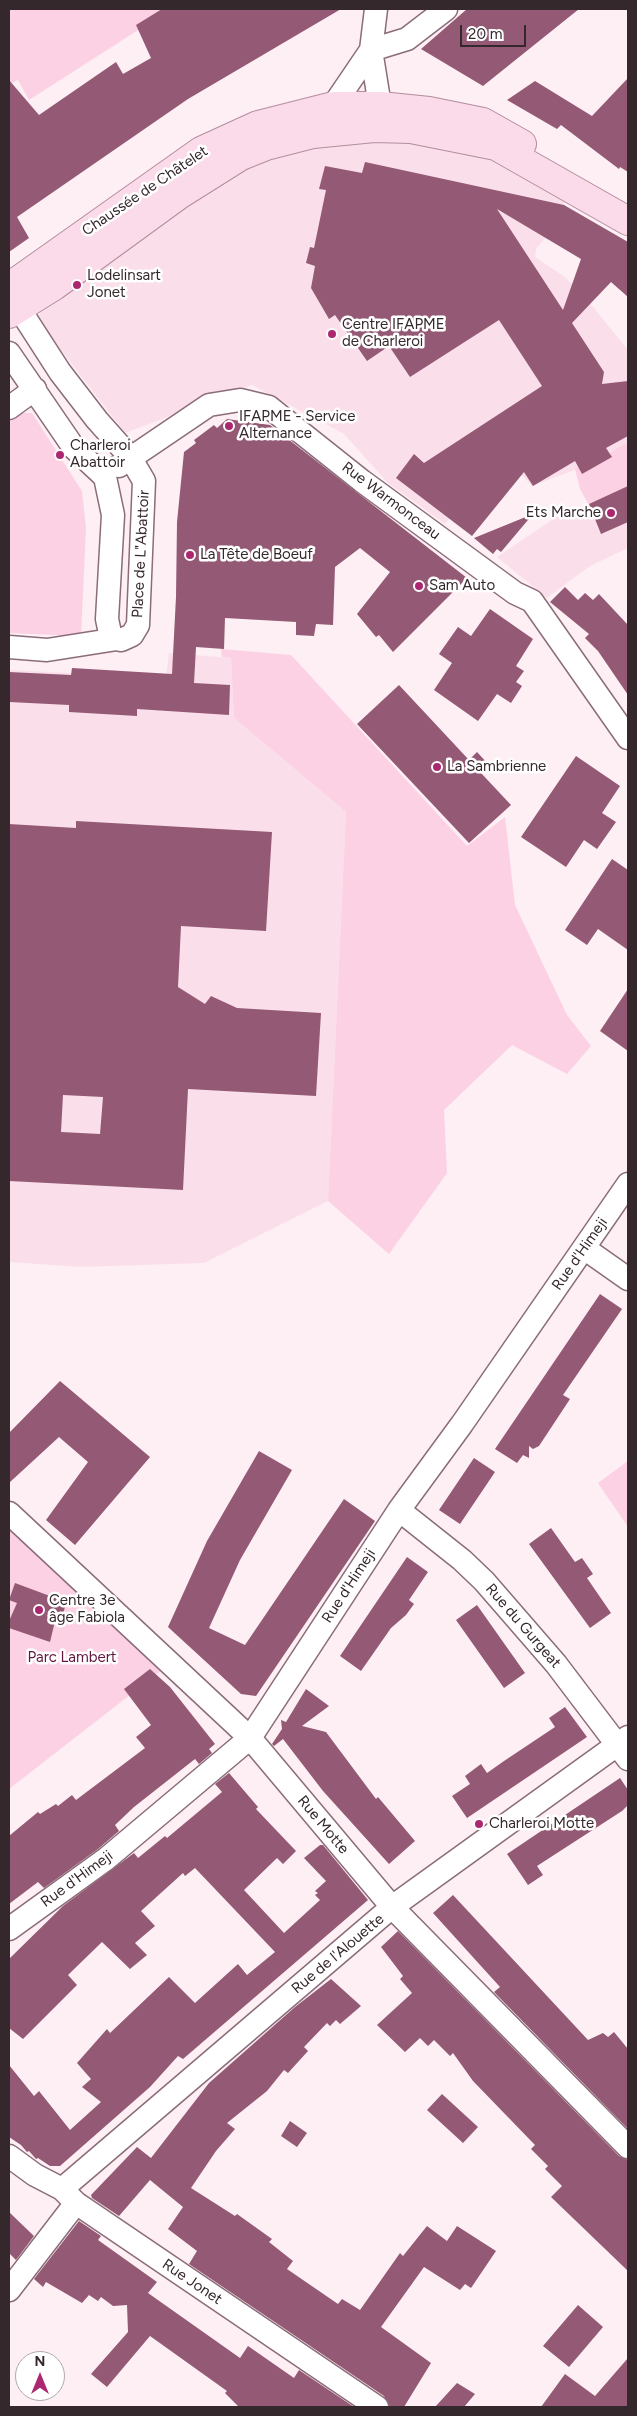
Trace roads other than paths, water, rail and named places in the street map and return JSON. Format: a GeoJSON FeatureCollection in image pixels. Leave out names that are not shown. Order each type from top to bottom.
{"type":"FeatureCollection","features":[{"type":"Feature","properties":{"kind":"main road"},"geometry":{"type":"LineString","coordinates":[[377,117],[429,111],[483,122],[628,202]]}},
{"type":"Feature","properties":{"kind":"main road","name":"Chaussée de Châtelet"},"geometry":{"type":"LineString","coordinates":[[11,300],[201,151],[258,125],[377,117]]}},
{"type":"Feature","properties":{"kind":"main road"},"geometry":{"type":"LineString","coordinates":[[377,117],[410,129],[496,146],[628,221]]}},
{"type":"Feature","properties":{"kind":"main road","name":"Chaussée de Châtelet"},"geometry":{"type":"LineString","coordinates":[[11,300],[54,286],[179,195],[241,156],[266,146],[313,134],[337,119]]}},
{"type":"Feature","properties":{"kind":"street"},"geometry":{"type":"LineString","coordinates":[[376,9],[371,50],[377,117]]}},
{"type":"Feature","properties":{"kind":"street"},"geometry":{"type":"LineString","coordinates":[[337,119],[371,50],[408,39],[446,9]]}},
{"type":"Feature","properties":{"kind":"street","name":"Place de L\"Abattoir"},"geometry":{"type":"LineString","coordinates":[[11,300],[60,372],[97,420],[130,457],[144,481],[138,625],[132,635],[118,640],[111,638],[107,619],[113,515],[105,477]]}},
{"type":"Feature","properties":{"kind":"street"},"geometry":{"type":"LineString","coordinates":[[9,353],[74,448],[105,477]]}},
{"type":"Feature","properties":{"kind":"street"},"geometry":{"type":"LineString","coordinates":[[9,408],[35,389]]}},
{"type":"Feature","properties":{"kind":"street","name":"Rue Warmonceau"},"geometry":{"type":"LineString","coordinates":[[105,477],[130,457],[209,405],[240,400],[268,407],[362,481],[515,593],[532,601],[628,738]]}},
{"type":"Feature","properties":{"kind":"street"},"geometry":{"type":"LineString","coordinates":[[9,647],[47,650],[118,640]]}},
{"type":"Feature","properties":{"kind":"street","name":"Rue d'Himeji"},"geometry":{"type":"LineString","coordinates":[[9,1929],[106,1859],[250,1738],[399,1510],[462,1424],[628,1184]]}},
{"type":"Feature","properties":{"kind":"street"},"geometry":{"type":"LineString","coordinates":[[584,1248],[628,1279]]}},
{"type":"Feature","properties":{"kind":"street","name":"Rue du Gurgeat"},"geometry":{"type":"LineString","coordinates":[[399,1510],[462,1560],[484,1581],[625,1747]]}},
{"type":"Feature","properties":{"kind":"street","name":"Rue Motte"},"geometry":{"type":"LineString","coordinates":[[9,1513],[250,1738],[392,1907],[628,2147]]}},
{"type":"Feature","properties":{"kind":"street","name":"Rue de l'Alouette"},"geometry":{"type":"LineString","coordinates":[[9,2290],[69,2196],[392,1907],[625,1747]]}},
{"type":"Feature","properties":{"kind":"street","name":"Rue Jonet"},"geometry":{"type":"LineString","coordinates":[[9,2156],[376,2407]]}},
{"type":"Feature","properties":{"kind":"place","name":"Lodelinsart Jonet"},"geometry":{"type":"Point","coordinates":[77,285]}},
{"type":"Feature","properties":{"kind":"place","name":"Centre IFAPME de Charleroi"},"geometry":{"type":"Point","coordinates":[332,334]}},
{"type":"Feature","properties":{"kind":"place","name":"IFAPME - Service Alternance"},"geometry":{"type":"Point","coordinates":[229,426]}},
{"type":"Feature","properties":{"kind":"place","name":"Charleroi Abattoir"},"geometry":{"type":"Point","coordinates":[60,455]}},
{"type":"Feature","properties":{"kind":"place","name":"Ets Marche"},"geometry":{"type":"Point","coordinates":[611,513]}},
{"type":"Feature","properties":{"kind":"place","name":"La Tête de Boeuf"},"geometry":{"type":"Point","coordinates":[190,555]}},
{"type":"Feature","properties":{"kind":"place","name":"Sam Auto"},"geometry":{"type":"Point","coordinates":[419,586]}},
{"type":"Feature","properties":{"kind":"place","name":"La Sambrienne"},"geometry":{"type":"Point","coordinates":[437,767]}},
{"type":"Feature","properties":{"kind":"place","name":"Centre 3e âge Fabiola"},"geometry":{"type":"Point","coordinates":[39,1610]}},
{"type":"Feature","properties":{"kind":"place","name":"Charleroi Motte"},"geometry":{"type":"Point","coordinates":[479,1824]}},
{"type":"Feature","properties":{"kind":"park label","name":"Parc Lambert"},"geometry":{"type":"Point","coordinates":[72,1658]}}]}
